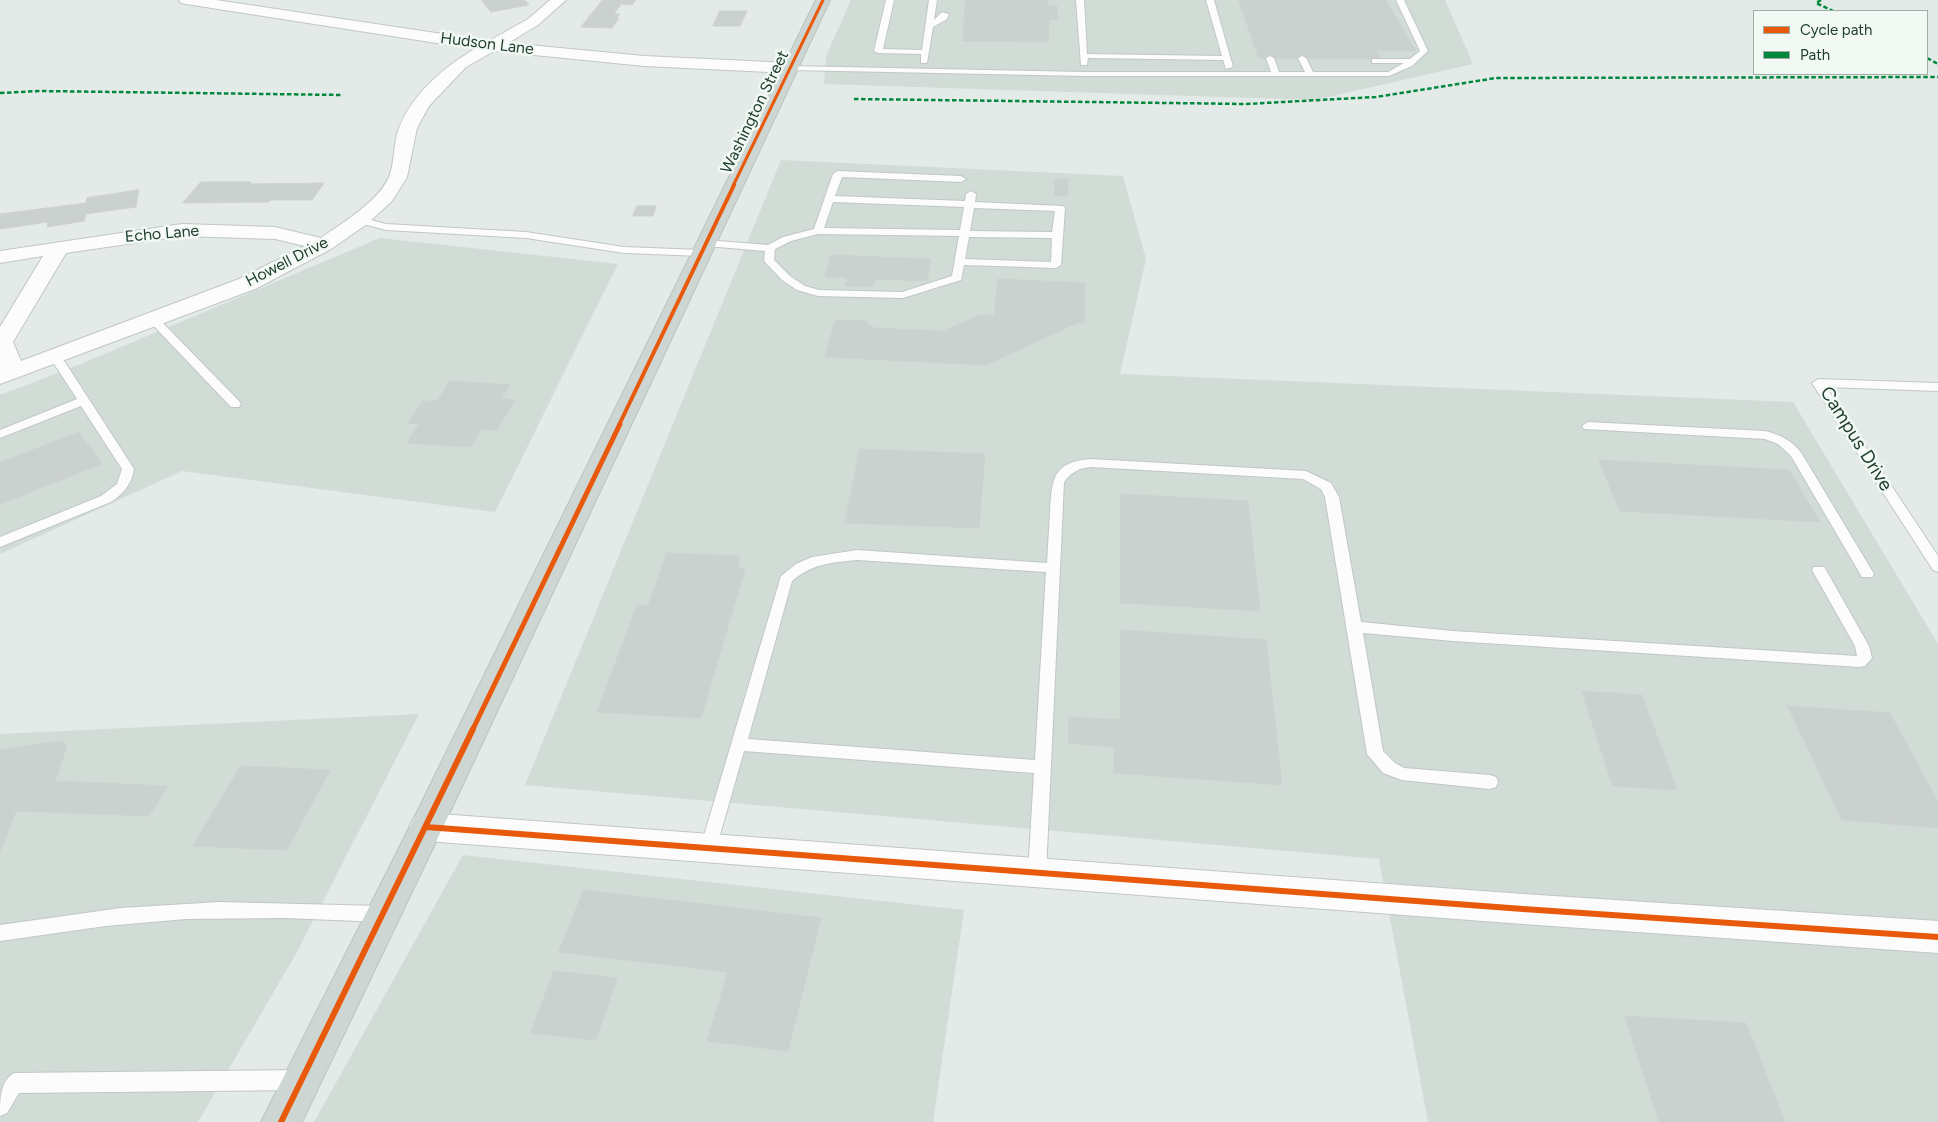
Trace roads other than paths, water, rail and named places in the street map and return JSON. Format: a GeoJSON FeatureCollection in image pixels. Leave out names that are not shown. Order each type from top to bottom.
{"type":"FeatureCollection","features":[{"type":"Feature","properties":{"kind":"main road","name":"Washington Street"},"geometry":{"type":"LineString","coordinates":[[281,1122],[426,827],[823,0]]}},
{"type":"Feature","properties":{"kind":"street","name":"Hudson Lane"},"geometry":{"type":"LineString","coordinates":[[186,0],[490,46],[644,61],[790,68]]}},
{"type":"Feature","properties":{"kind":"street","name":"Howell Drive"},"geometry":{"type":"LineString","coordinates":[[7,374],[247,284],[324,244],[360,220],[385,197],[398,176],[408,128],[421,104],[460,64],[532,22],[559,0]]}},
{"type":"Feature","properties":{"kind":"street"},"geometry":{"type":"LineString","coordinates":[[278,14],[303,4]]}},
{"type":"Feature","properties":{"kind":"street","name":"Echo Lane"},"geometry":{"type":"LineString","coordinates":[[0,257],[182,230],[275,233],[324,244]]}},
{"type":"Feature","properties":{"kind":"street"},"geometry":{"type":"LineString","coordinates":[[7,374],[2,342],[58,249]]}},
{"type":"Feature","properties":{"kind":"street"},"geometry":{"type":"LineString","coordinates":[[426,827],[1523,909],[1938,937]]}},
{"type":"Feature","properties":{"kind":"lane"},"geometry":{"type":"LineString","coordinates":[[890,0],[878,51],[926,52]]}},
{"type":"Feature","properties":{"kind":"lane"},"geometry":{"type":"LineString","coordinates":[[921,71],[926,52],[933,0]]}},
{"type":"Feature","properties":{"kind":"lane"},"geometry":{"type":"LineString","coordinates":[[1080,0],[1085,74]]}},
{"type":"Feature","properties":{"kind":"lane"},"geometry":{"type":"LineString","coordinates":[[1210,0],[1232,75]]}},
{"type":"Feature","properties":{"kind":"lane"},"geometry":{"type":"LineString","coordinates":[[790,68],[1085,74],[1388,74],[1414,61],[1424,51],[1400,0]]}},
{"type":"Feature","properties":{"kind":"lane"},"geometry":{"type":"LineString","coordinates":[[930,25],[944,17],[945,8]]}},
{"type":"Feature","properties":{"kind":"lane"},"geometry":{"type":"LineString","coordinates":[[1083,56],[1227,58]]}},
{"type":"Feature","properties":{"kind":"lane"},"geometry":{"type":"LineString","coordinates":[[1270,58],[1276,75]]}},
{"type":"Feature","properties":{"kind":"lane"},"geometry":{"type":"LineString","coordinates":[[1302,58],[1310,74]]}},
{"type":"Feature","properties":{"kind":"lane"},"geometry":{"type":"LineString","coordinates":[[1374,61],[1414,61]]}},
{"type":"Feature","properties":{"kind":"lane"},"geometry":{"type":"LineString","coordinates":[[818,231],[838,174],[961,179]]}},
{"type":"Feature","properties":{"kind":"lane"},"geometry":{"type":"LineString","coordinates":[[829,199],[970,199],[1060,208],[1056,265],[960,262]]}},
{"type":"Feature","properties":{"kind":"lane"},"geometry":{"type":"LineString","coordinates":[[770,248],[769,261],[786,278],[801,288],[818,293],[903,296],[958,278],[970,199]]}},
{"type":"Feature","properties":{"kind":"lane"},"geometry":{"type":"LineString","coordinates":[[360,220],[386,227],[526,235],[624,250],[705,244],[770,248],[787,239],[818,231],[1057,235]]}},
{"type":"Feature","properties":{"kind":"lane"},"geometry":{"type":"LineString","coordinates":[[153,319],[235,404]]}},
{"type":"Feature","properties":{"kind":"lane"},"geometry":{"type":"LineString","coordinates":[[0,542],[106,499],[117,492],[126,482],[128,469],[54,356]]}},
{"type":"Feature","properties":{"kind":"lane","name":"Campus Drive"},"geometry":{"type":"LineString","coordinates":[[1938,387],[1818,383],[1938,567]]}},
{"type":"Feature","properties":{"kind":"lane"},"geometry":{"type":"LineString","coordinates":[[0,434],[84,402]]}},
{"type":"Feature","properties":{"kind":"lane"},"geometry":{"type":"LineString","coordinates":[[1588,426],[1765,435],[1778,438],[1796,454],[1866,574]]}},
{"type":"Feature","properties":{"kind":"lane"},"geometry":{"type":"LineString","coordinates":[[1037,873],[1058,482],[1065,470],[1075,464],[1091,463],[1306,475],[1326,486],[1332,497],[1355,627],[1374,754],[1388,768],[1402,774],[1490,782]]}},
{"type":"Feature","properties":{"kind":"lane"},"geometry":{"type":"LineString","coordinates":[[708,848],[786,579],[800,567],[817,560],[857,556],[1053,568]]}},
{"type":"Feature","properties":{"kind":"lane"},"geometry":{"type":"LineString","coordinates":[[1355,627],[1453,636],[1860,662],[1865,658],[1862,646],[1819,570]]}},
{"type":"Feature","properties":{"kind":"lane"},"geometry":{"type":"LineString","coordinates":[[738,744],[1042,766]]}},
{"type":"Feature","properties":{"kind":"lane"},"geometry":{"type":"LineString","coordinates":[[0,933],[121,916],[206,911],[312,911],[383,914]]}},
{"type":"Feature","properties":{"kind":"lane"},"geometry":{"type":"LineString","coordinates":[[0,1106],[14,1083],[302,1080]]}}]}
